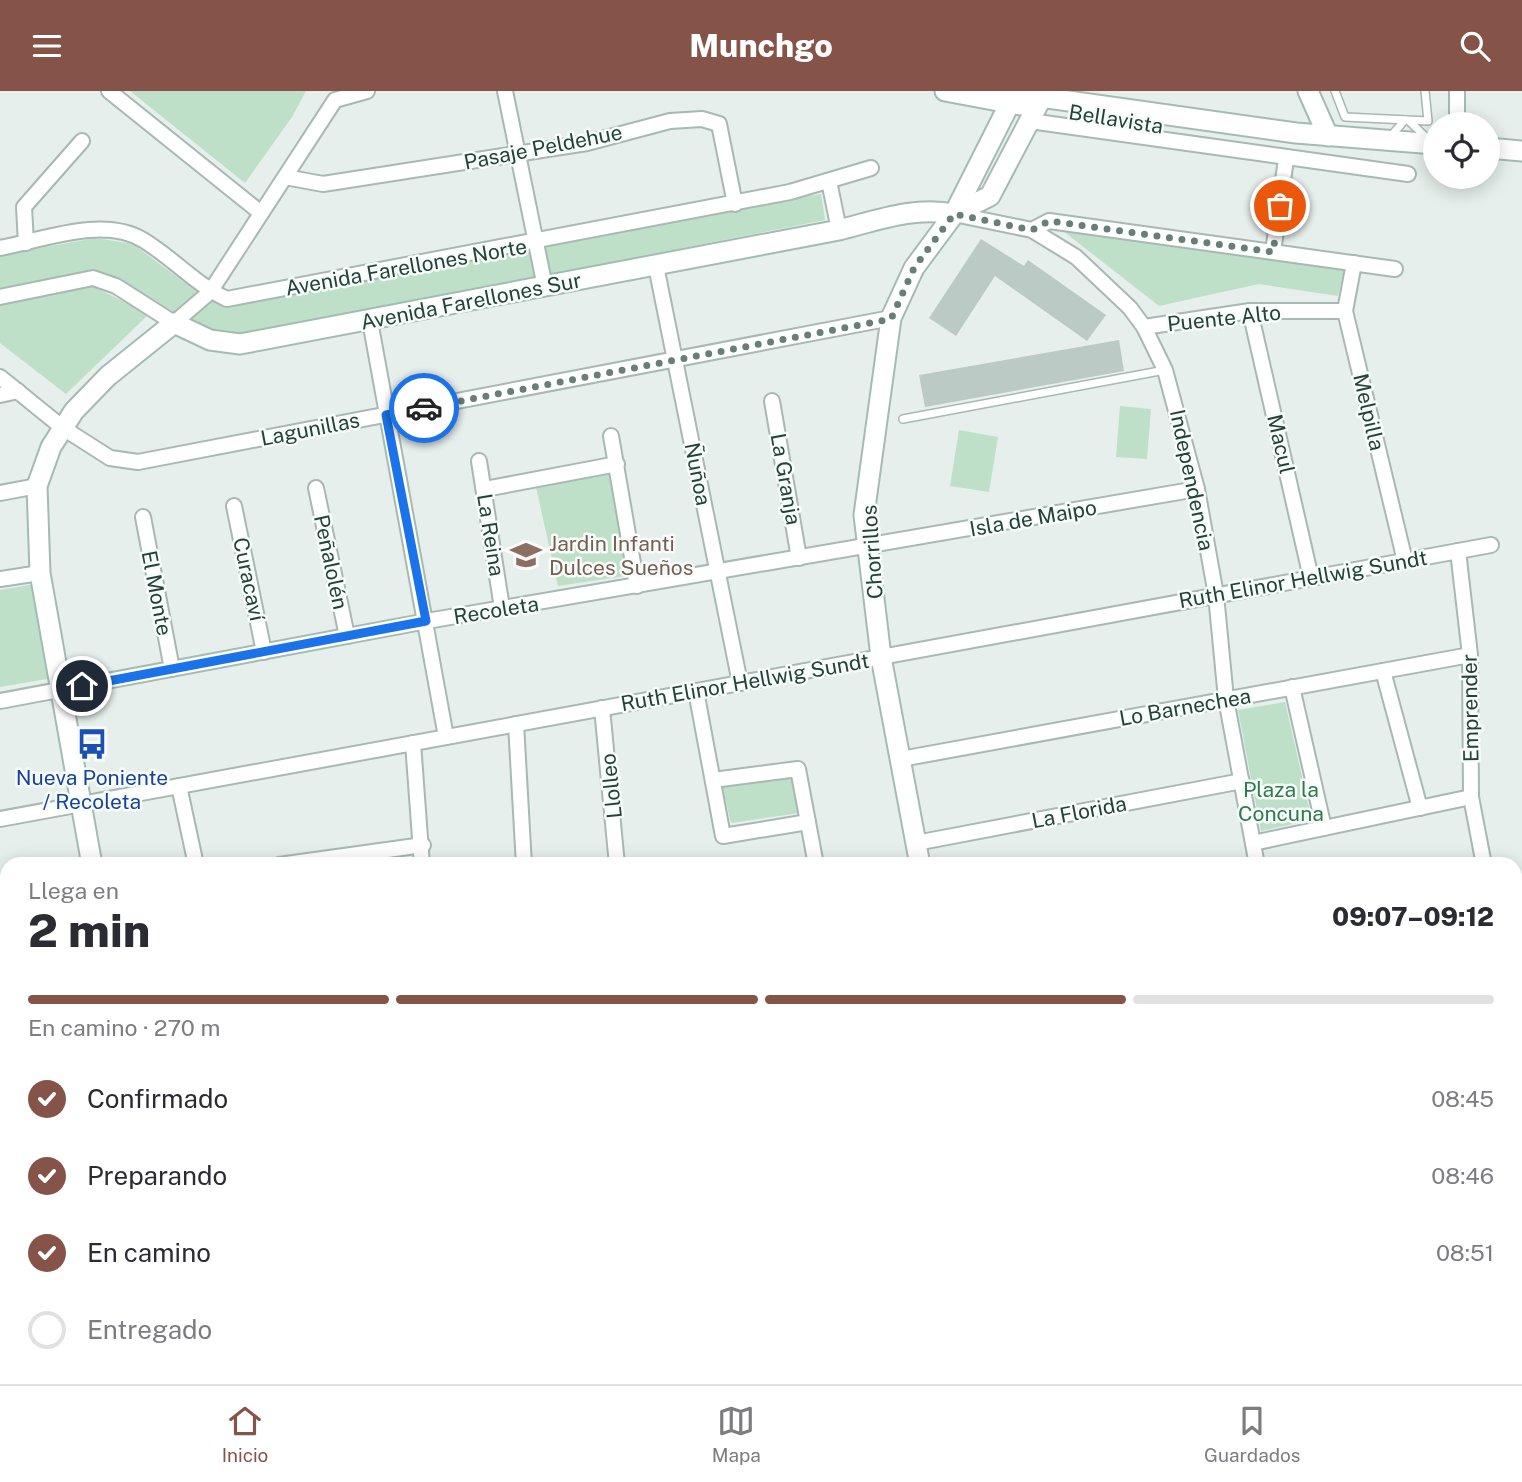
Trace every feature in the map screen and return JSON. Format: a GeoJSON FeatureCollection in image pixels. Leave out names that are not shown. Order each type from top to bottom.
{"type":"FeatureCollection","features":[{"type":"Feature","properties":{"kind":"street"},"geometry":{"type":"LineString","coordinates":[[109,91],[261,213]]}},
{"type":"Feature","properties":{"kind":"street"},"geometry":{"type":"LineString","coordinates":[[91,857],[40,573],[37,486],[51,447],[91,392],[211,292],[335,100],[367,91]]}},
{"type":"Feature","properties":{"kind":"street"},"geometry":{"type":"LineString","coordinates":[[505,91],[545,287]]}},
{"type":"Feature","properties":{"kind":"street","name":"Bellavista"},"geometry":{"type":"LineString","coordinates":[[945,91],[1328,136],[1423,143]]}},
{"type":"Feature","properties":{"kind":"street"},"geometry":{"type":"LineString","coordinates":[[1308,91],[1328,136]]}},
{"type":"Feature","properties":{"kind":"street"},"geometry":{"type":"LineString","coordinates":[[1457,91],[1457,112]]}},
{"type":"Feature","properties":{"kind":"street"},"geometry":{"type":"LineString","coordinates":[[1025,100],[1286,159],[1408,174]]}},
{"type":"Feature","properties":{"kind":"street","name":"Chorrillos"},"geometry":{"type":"LineString","coordinates":[[919,857],[881,657],[864,515],[891,319],[914,268],[954,214],[1025,100]]}},
{"type":"Feature","properties":{"kind":"street","name":"Pasaje Peldehue"},"geometry":{"type":"LineString","coordinates":[[285,177],[323,184],[587,142],[670,121],[702,119],[719,124],[735,204]]}},
{"type":"Feature","properties":{"kind":"street"},"geometry":{"type":"LineString","coordinates":[[26,243],[24,207],[82,141]]}},
{"type":"Feature","properties":{"kind":"street"},"geometry":{"type":"LineString","coordinates":[[1500,149],[1522,151]]}},
{"type":"Feature","properties":{"kind":"street"},"geometry":{"type":"LineString","coordinates":[[1273,252],[1286,159]]}},
{"type":"Feature","properties":{"kind":"street","name":"Avenida Farellones Norte"},"geometry":{"type":"LineString","coordinates":[[211,292],[228,299],[536,243],[735,204],[871,168]]}},
{"type":"Feature","properties":{"kind":"street"},"geometry":{"type":"LineString","coordinates":[[829,181],[839,230]]}},
{"type":"Feature","properties":{"kind":"street","name":"Avenida Farellones Sur"},"geometry":{"type":"LineString","coordinates":[[0,297],[93,278],[116,286],[174,323],[210,340],[240,344],[839,230],[916,211],[935,210],[954,214]]}},
{"type":"Feature","properties":{"kind":"street","name":"Independencia"},"geometry":{"type":"LineString","coordinates":[[954,214],[1032,230],[1096,273],[1144,327],[1166,370],[1197,489],[1216,595],[1226,699],[1256,857]]}},
{"type":"Feature","properties":{"kind":"street"},"geometry":{"type":"LineString","coordinates":[[1032,230],[1049,221],[1395,269]]}},
{"type":"Feature","properties":{"kind":"street"},"geometry":{"type":"LineString","coordinates":[[0,248],[100,229],[141,239],[211,292]]}},
{"type":"Feature","properties":{"kind":"street","name":"Melpilla"},"geometry":{"type":"LineString","coordinates":[[1354,263],[1345,311],[1405,561]]}},
{"type":"Feature","properties":{"kind":"street","name":"Ñuñoa"},"geometry":{"type":"LineString","coordinates":[[656,266],[740,683]]}},
{"type":"Feature","properties":{"kind":"street","name":"Puente Alto"},"geometry":{"type":"LineString","coordinates":[[1144,327],[1250,311],[1345,311]]}},
{"type":"Feature","properties":{"kind":"street","name":"Macul"},"geometry":{"type":"LineString","coordinates":[[1250,311],[1311,578]]}},
{"type":"Feature","properties":{"kind":"street","name":"Lagunillas"},"geometry":{"type":"LineString","coordinates":[[0,377],[63,428],[110,458],[138,462],[891,319]]}},
{"type":"Feature","properties":{"kind":"street"},"geometry":{"type":"LineString","coordinates":[[370,321],[446,737]]}},
{"type":"Feature","properties":{"kind":"street"},"geometry":{"type":"LineString","coordinates":[[0,395],[18,391]]}},
{"type":"Feature","properties":{"kind":"street","name":"La Granja"},"geometry":{"type":"LineString","coordinates":[[772,401],[799,558]]}},
{"type":"Feature","properties":{"kind":"street"},"geometry":{"type":"LineString","coordinates":[[611,436],[636,586]]}},
{"type":"Feature","properties":{"kind":"street","name":"La Reina"},"geometry":{"type":"LineString","coordinates":[[479,461],[502,608]]}},
{"type":"Feature","properties":{"kind":"street"},"geometry":{"type":"LineString","coordinates":[[485,489],[617,464]]}},
{"type":"Feature","properties":{"kind":"street"},"geometry":{"type":"LineString","coordinates":[[0,493],[37,486]]}},
{"type":"Feature","properties":{"kind":"street","name":"Peñalolén"},"geometry":{"type":"LineString","coordinates":[[316,488],[346,636]]}},
{"type":"Feature","properties":{"kind":"street","name":"Isla de Maipo"},"geometry":{"type":"LineString","coordinates":[[869,547],[1197,489]]}},
{"type":"Feature","properties":{"kind":"street","name":"Curacaví"},"geometry":{"type":"LineString","coordinates":[[234,506],[264,652]]}},
{"type":"Feature","properties":{"kind":"street","name":"El Monte"},"geometry":{"type":"LineString","coordinates":[[143,517],[172,669]]}},
{"type":"Feature","properties":{"kind":"street","name":"Ruth Elinor Hellwig Sundt"},"geometry":{"type":"LineString","coordinates":[[0,819],[1491,545]]}},
{"type":"Feature","properties":{"kind":"street","name":"Recoleta"},"geometry":{"type":"LineString","coordinates":[[0,701],[426,621],[869,547]]}},
{"type":"Feature","properties":{"kind":"street","name":"Emprender"},"geometry":{"type":"LineString","coordinates":[[1458,551],[1470,655],[1471,797],[1482,857]]}},
{"type":"Feature","properties":{"kind":"street"},"geometry":{"type":"LineString","coordinates":[[0,579],[40,573]]}},
{"type":"Feature","properties":{"kind":"street","name":"Lo Barnechea"},"geometry":{"type":"LineString","coordinates":[[901,759],[1470,655]]}},
{"type":"Feature","properties":{"kind":"street"},"geometry":{"type":"LineString","coordinates":[[1383,671],[1420,808]]}},
{"type":"Feature","properties":{"kind":"street"},"geometry":{"type":"LineString","coordinates":[[1292,687],[1324,828]]}},
{"type":"Feature","properties":{"kind":"street"},"geometry":{"type":"LineString","coordinates":[[696,691],[723,836],[807,822]]}},
{"type":"Feature","properties":{"kind":"street","name":"Llolleo"},"geometry":{"type":"LineString","coordinates":[[602,708],[616,857]]}},
{"type":"Feature","properties":{"kind":"street"},"geometry":{"type":"LineString","coordinates":[[516,724],[524,857]]}},
{"type":"Feature","properties":{"kind":"street"},"geometry":{"type":"LineString","coordinates":[[413,743],[422,857]]}},
{"type":"Feature","properties":{"kind":"street"},"geometry":{"type":"LineString","coordinates":[[713,781],[798,769],[814,857]]}},
{"type":"Feature","properties":{"kind":"street","name":"La Florida"},"geometry":{"type":"LineString","coordinates":[[916,843],[1242,781]]}},
{"type":"Feature","properties":{"kind":"street"},"geometry":{"type":"LineString","coordinates":[[179,786],[194,857]]}},
{"type":"Feature","properties":{"kind":"street"},"geometry":{"type":"LineString","coordinates":[[1253,843],[1471,797]]}},
{"type":"Feature","properties":{"kind":"street"},"geometry":{"type":"LineString","coordinates":[[351,857],[423,845]]}},
{"type":"Feature","properties":{"kind":"lane"},"geometry":{"type":"LineString","coordinates":[[1337,95],[1345,117],[1428,121],[1425,91]]}},
{"type":"Feature","properties":{"kind":"lane"},"geometry":{"type":"LineString","coordinates":[[1319,117],[1337,95]]}},
{"type":"Feature","properties":{"kind":"lane"},"geometry":{"type":"LineString","coordinates":[[1387,141],[1407,121]]}},
{"type":"Feature","properties":{"kind":"lane"},"geometry":{"type":"LineString","coordinates":[[1407,121],[1423,135]]}},
{"type":"Feature","properties":{"kind":"lane"},"geometry":{"type":"LineString","coordinates":[[903,419],[1166,370]]}},
{"type":"Feature","properties":{"kind":"green space"},"geometry":{"type":"Polygon","coordinates":[[[130,91],[306,91],[292,117],[245,183],[130,91]]]}},
{"type":"Feature","properties":{"kind":"green space"},"geometry":{"type":"Polygon","coordinates":[[[821,194],[825,220],[243,335],[213,335],[119,280],[92,273],[0,289],[0,255],[96,238],[133,244],[201,295],[227,303],[821,194]]]}},
{"type":"Feature","properties":{"kind":"green space"},"geometry":{"type":"Polygon","coordinates":[[[1063,231],[1344,270],[1338,296],[1259,284],[1159,306],[1063,231]]]}},
{"type":"Feature","properties":{"kind":"green space"},"geometry":{"type":"Polygon","coordinates":[[[90,285],[149,314],[66,394],[0,343],[0,305],[90,285]]]}},
{"type":"Feature","properties":{"kind":"green space"},"geometry":{"type":"Polygon","coordinates":[[[1120,406],[1151,409],[1147,459],[1116,457],[1120,406]]]}},
{"type":"Feature","properties":{"kind":"green space"},"geometry":{"type":"Polygon","coordinates":[[[959,430],[998,437],[989,492],[950,486],[959,430]]]}},
{"type":"Feature","properties":{"kind":"green space"},"geometry":{"type":"Polygon","coordinates":[[[610,472],[633,575],[558,586],[536,487],[610,472]]]}},
{"type":"Feature","properties":{"kind":"green space"},"geometry":{"type":"Polygon","coordinates":[[[35,584],[53,678],[0,687],[0,590],[35,584]]]}},
{"type":"Feature","properties":{"kind":"green space","name":"Plaza la Concuna"},"geometry":{"type":"Polygon","coordinates":[[[1285,702],[1312,820],[1261,831],[1238,710],[1285,702]]]}},
{"type":"Feature","properties":{"kind":"green space"},"geometry":{"type":"Polygon","coordinates":[[[792,776],[799,813],[731,823],[722,786],[792,776]]]}},
{"type":"Feature","properties":{"kind":"building"},"geometry":{"type":"Polygon","coordinates":[[[981,239],[1024,266],[1028,260],[1106,315],[1087,341],[995,276],[956,336],[929,318],[981,239]]]}},
{"type":"Feature","properties":{"kind":"building"},"geometry":{"type":"Polygon","coordinates":[[[1119,340],[1124,371],[925,407],[919,375],[1119,340]]]}},
{"type":"Feature","properties":{"kind":"way so far"},"geometry":{"type":"LineString","coordinates":[[424,408],[891,319],[914,268],[954,214],[1032,230],[1049,221],[1273,252],[1280,206]]}},
{"type":"Feature","properties":{"kind":"place","name":"Jardin Infanti Dulces Sueños"},"geometry":{"type":"Point","coordinates":[526,555]}},
{"type":"Feature","properties":{"kind":"place","name":"Nueva Poniente / Recoleta"},"geometry":{"type":"Point","coordinates":[92,744]}},
{"type":"Feature","properties":{"kind":"route"},"geometry":{"type":"LineString","coordinates":[[82,686],[426,621],[386,415],[424,408]]}}]}
